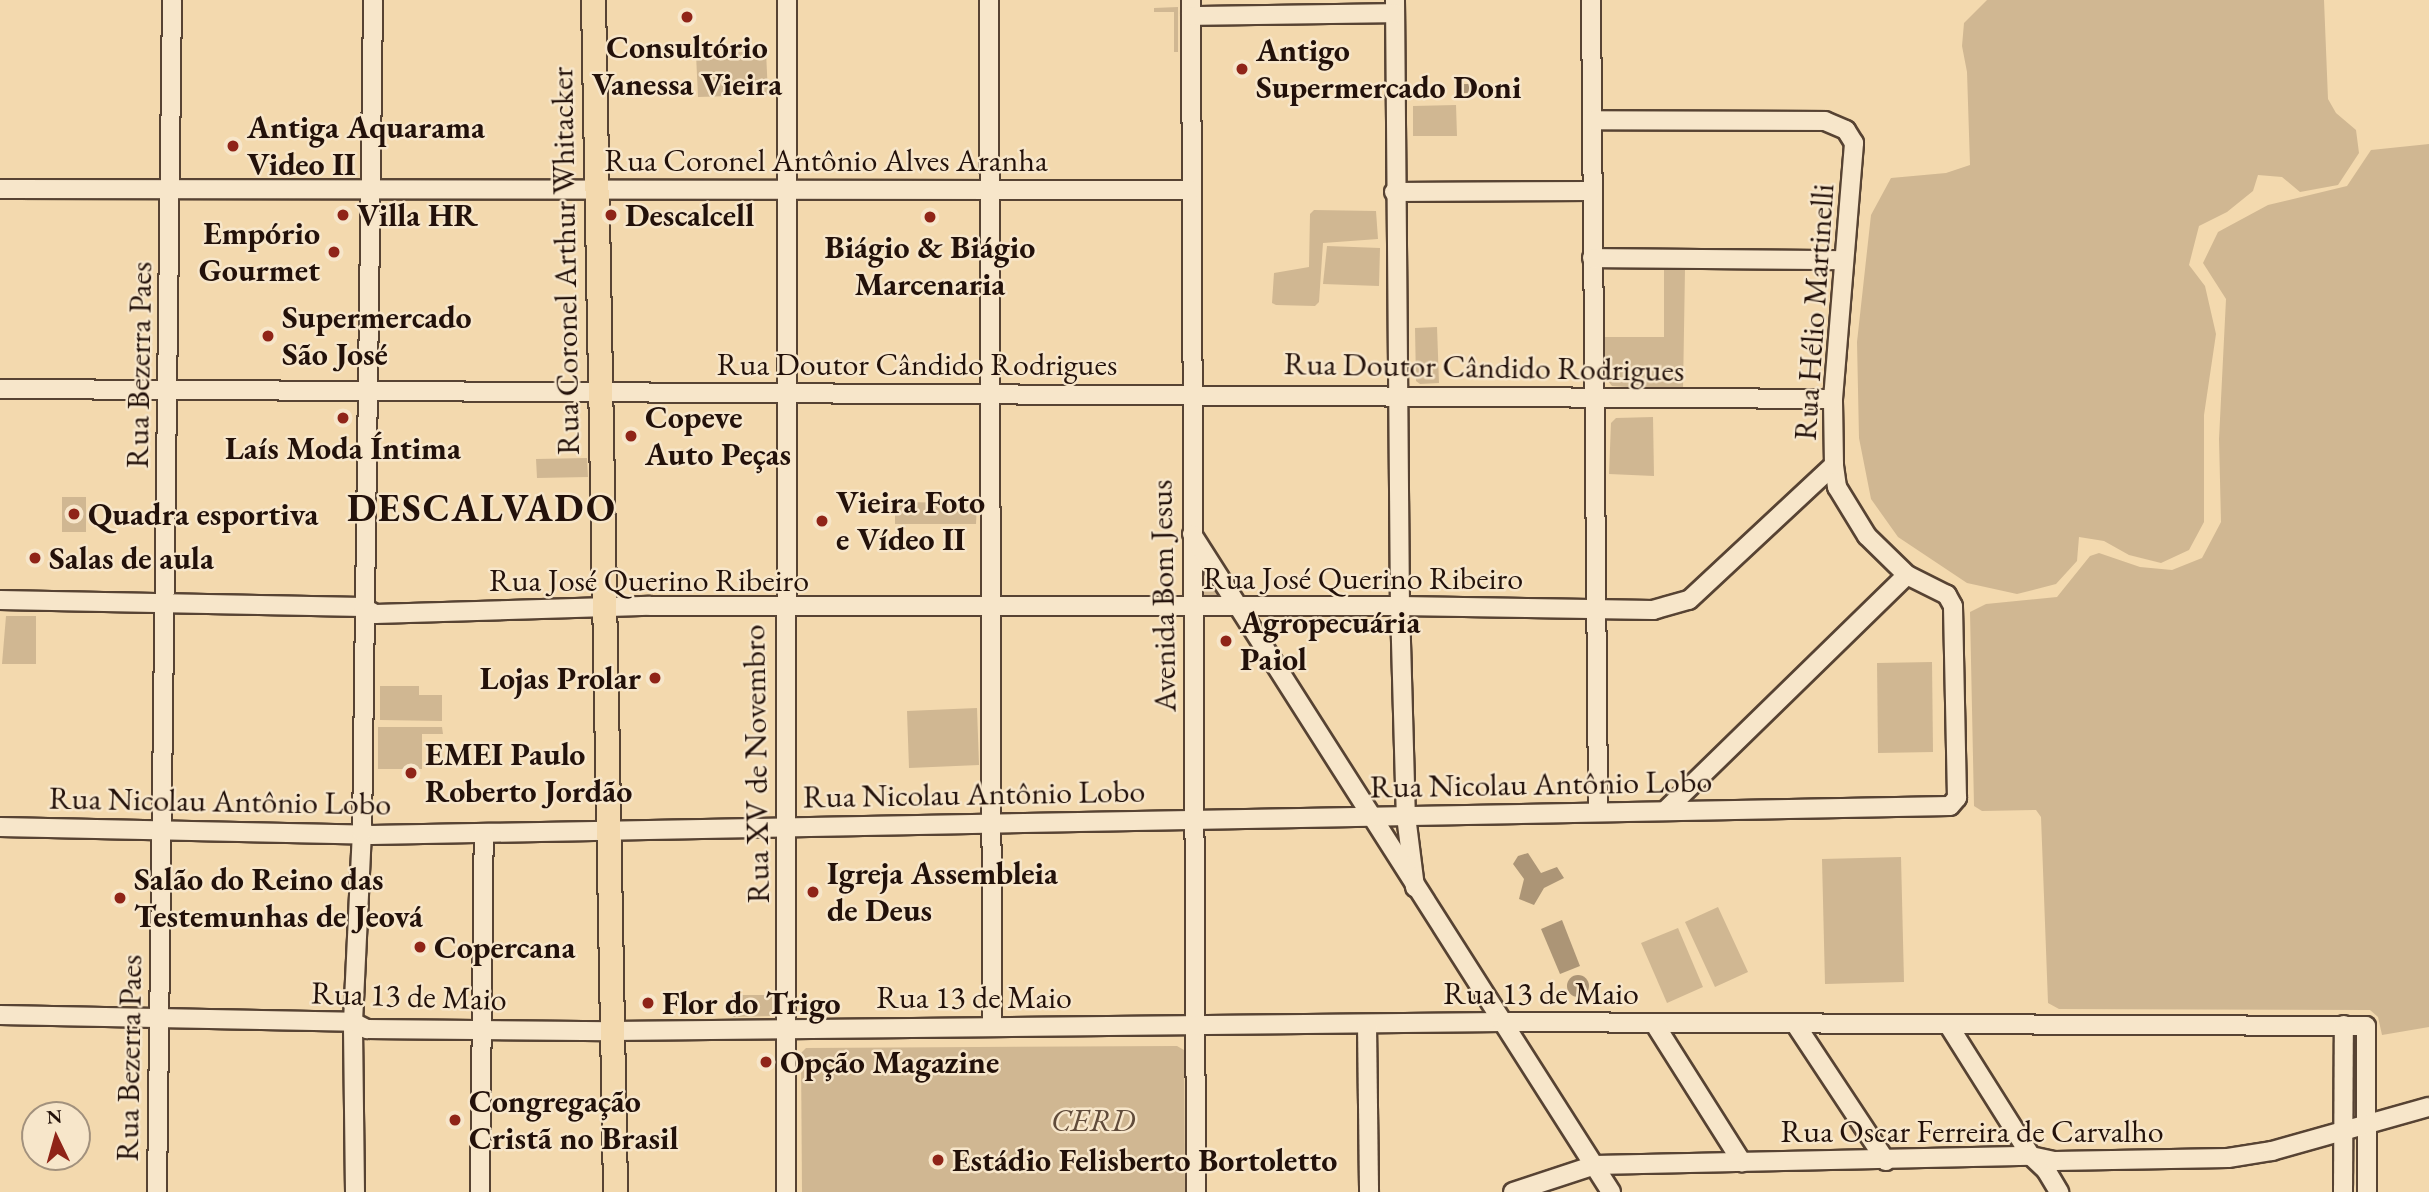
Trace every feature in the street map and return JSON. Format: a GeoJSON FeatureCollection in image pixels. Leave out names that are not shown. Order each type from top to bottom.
{"type":"FeatureCollection","features":[{"type":"Feature","properties":{"kind":"main road","name":"Rua Coronel Arthur Whitacker"},"geometry":{"type":"LineString","coordinates":[[593,0],[598,392],[615,1192]]}},
{"type":"Feature","properties":{"kind":"street","name":"Rua Bezerra Paes"},"geometry":{"type":"LineString","coordinates":[[157,1192],[172,0]]}},
{"type":"Feature","properties":{"kind":"street"},"geometry":{"type":"LineString","coordinates":[[355,1192],[353,1022],[362,832],[368,188],[373,0]]}},
{"type":"Feature","properties":{"kind":"street","name":"Rua XV de Novembro"},"geometry":{"type":"LineString","coordinates":[[786,1192],[788,827],[784,609],[787,0]]}},
{"type":"Feature","properties":{"kind":"street"},"geometry":{"type":"LineString","coordinates":[[989,0],[990,608],[994,823],[992,1027]]}},
{"type":"Feature","properties":{"kind":"street"},"geometry":{"type":"LineString","coordinates":[[1591,0],[1591,400],[1598,810]]}},
{"type":"Feature","properties":{"kind":"street"},"geometry":{"type":"LineString","coordinates":[[1191,8],[1395,7],[1394,192],[1400,606],[1406,816],[1415,887]]}},
{"type":"Feature","properties":{"kind":"street","name":"Avenida Bom Jesus"},"geometry":{"type":"LineString","coordinates":[[1191,8],[1191,533],[1196,820],[1196,1192]]}},
{"type":"Feature","properties":{"kind":"street","name":"Rua Hélio Martinelli"},"geometry":{"type":"LineString","coordinates":[[1592,120],[1825,121],[1846,130],[1856,155],[1842,260],[1833,400],[1834,465],[1848,509],[1907,575],[1947,595],[1952,606],[1957,798],[1950,806]]}},
{"type":"Feature","properties":{"kind":"street","name":"Rua Coronel Antônio Alves Aranha"},"geometry":{"type":"LineString","coordinates":[[0,189],[171,187],[1191,190]]}},
{"type":"Feature","properties":{"kind":"street"},"geometry":{"type":"LineString","coordinates":[[1394,192],[1590,191]]}},
{"type":"Feature","properties":{"kind":"street"},"geometry":{"type":"LineString","coordinates":[[1592,258],[1842,260]]}},
{"type":"Feature","properties":{"kind":"street","name":"Rua Doutor Cândido Rodrigues"},"geometry":{"type":"LineString","coordinates":[[0,389],[1396,394],[1591,400],[1833,400]]}},
{"type":"Feature","properties":{"kind":"street","name":"Rua José Querino Ribeiro"},"geometry":{"type":"LineString","coordinates":[[0,600],[164,601],[363,607],[375,614],[602,607],[784,609],[1400,606],[1667,609],[1689,600],[1834,465]]}},
{"type":"Feature","properties":{"kind":"street"},"geometry":{"type":"LineString","coordinates":[[1191,533],[1369,817],[1611,1192]]}},
{"type":"Feature","properties":{"kind":"street"},"geometry":{"type":"LineString","coordinates":[[1665,811],[1907,575]]}},
{"type":"Feature","properties":{"kind":"street","name":"Rua Nicolau Antônio Lobo"},"geometry":{"type":"LineString","coordinates":[[0,827],[484,834],[1598,810],[1950,806]]}},
{"type":"Feature","properties":{"kind":"street"},"geometry":{"type":"LineString","coordinates":[[480,1192],[484,834]]}},
{"type":"Feature","properties":{"kind":"street","name":"Rua 13 de Maio"},"geometry":{"type":"LineString","coordinates":[[0,1015],[353,1022],[367,1029],[611,1031],[787,1027],[1502,1022],[2367,1026],[2367,1124]]}},
{"type":"Feature","properties":{"kind":"street"},"geometry":{"type":"LineString","coordinates":[[1654,1023],[1742,1162]]}},
{"type":"Feature","properties":{"kind":"street"},"geometry":{"type":"LineString","coordinates":[[1367,1024],[1369,1192]]}},
{"type":"Feature","properties":{"kind":"street"},"geometry":{"type":"LineString","coordinates":[[1796,1025],[1886,1161]]}},
{"type":"Feature","properties":{"kind":"street"},"geometry":{"type":"LineString","coordinates":[[2343,1192],[2344,1025]]}},
{"type":"Feature","properties":{"kind":"street"},"geometry":{"type":"LineString","coordinates":[[1949,1026],[2031,1156],[2046,1170],[2059,1192]]}},
{"type":"Feature","properties":{"kind":"street","name":"Rua Oscar Ferreira de Carvalho"},"geometry":{"type":"LineString","coordinates":[[1513,1192],[1595,1165],[2031,1156],[2055,1161],[2228,1158],[2343,1131],[2429,1107]]}},
{"type":"Feature","properties":{"kind":"street"},"geometry":{"type":"LineString","coordinates":[[2367,1124],[2367,1192]]}},
{"type":"Feature","properties":{"kind":"green space"},"geometry":{"type":"Polygon","coordinates":[[[1987,0],[2324,0],[2328,99],[2336,113],[2356,130],[2359,153],[2338,185],[2300,192],[2282,177],[2258,175],[2253,191],[2227,212],[2199,226],[2189,265],[2205,286],[2216,334],[2204,415],[2204,522],[2189,550],[2161,563],[2129,555],[2104,541],[2079,537],[2077,561],[2056,584],[2017,594],[1967,583],[1898,537],[1871,499],[1859,438],[1857,342],[1871,215],[1891,178],[1946,173],[1970,165],[1967,72],[1962,46],[1964,23],[1987,0]]]}},
{"type":"Feature","properties":{"kind":"green space"},"geometry":{"type":"Polygon","coordinates":[[[1178,7],[1178,52],[1174,52],[1174,12],[1154,12],[1154,8],[1178,7]]]}},
{"type":"Feature","properties":{"kind":"green space"},"geometry":{"type":"Polygon","coordinates":[[[766,51],[768,95],[698,97],[696,54],[766,51]]]}},
{"type":"Feature","properties":{"kind":"green space"},"geometry":{"type":"Polygon","coordinates":[[[1456,105],[1457,136],[1413,136],[1413,106],[1456,105]]]}},
{"type":"Feature","properties":{"kind":"green space"},"geometry":{"type":"Polygon","coordinates":[[[2429,144],[2429,1027],[2382,1035],[2378,1017],[2370,1010],[2059,1009],[2048,1003],[2041,817],[2036,810],[1982,811],[1974,806],[1970,612],[1986,604],[2057,597],[2090,556],[2099,553],[2140,567],[2172,570],[2202,558],[2221,522],[2219,439],[2226,299],[2203,263],[2218,232],[2268,205],[2347,186],[2371,150],[2429,144]]]}},
{"type":"Feature","properties":{"kind":"green space"},"geometry":{"type":"Polygon","coordinates":[[[1314,210],[1376,211],[1378,239],[1323,243],[1319,302],[1315,306],[1276,305],[1272,303],[1274,273],[1309,267],[1310,214],[1314,210]]]}},
{"type":"Feature","properties":{"kind":"green space"},"geometry":{"type":"Polygon","coordinates":[[[1327,246],[1380,248],[1379,286],[1323,284],[1327,246]]]}},
{"type":"Feature","properties":{"kind":"green space"},"geometry":{"type":"Polygon","coordinates":[[[1664,269],[1685,269],[1683,391],[1612,386],[1603,375],[1603,337],[1664,337],[1664,269]]]}},
{"type":"Feature","properties":{"kind":"green space"},"geometry":{"type":"Polygon","coordinates":[[[1437,327],[1439,383],[1420,384],[1416,381],[1415,328],[1437,327]]]}},
{"type":"Feature","properties":{"kind":"green space"},"geometry":{"type":"Polygon","coordinates":[[[1653,417],[1654,476],[1609,474],[1611,423],[1616,418],[1653,417]]]}},
{"type":"Feature","properties":{"kind":"green space"},"geometry":{"type":"Polygon","coordinates":[[[587,458],[588,477],[537,478],[536,459],[587,458]]]}},
{"type":"Feature","properties":{"kind":"green space","name":"Quadra esportiva"},"geometry":{"type":"Polygon","coordinates":[[[62,497],[86,497],[86,532],[62,532],[62,497]]]}},
{"type":"Feature","properties":{"kind":"green space"},"geometry":{"type":"Polygon","coordinates":[[[895,502],[977,503],[976,524],[895,524],[895,502]]]}},
{"type":"Feature","properties":{"kind":"green space"},"geometry":{"type":"Polygon","coordinates":[[[1204,575],[1222,595],[1220,601],[1204,598],[1204,575]]]}},
{"type":"Feature","properties":{"kind":"green space"},"geometry":{"type":"Polygon","coordinates":[[[6,616],[36,616],[36,664],[2,664],[6,616]]]}},
{"type":"Feature","properties":{"kind":"green space"},"geometry":{"type":"Polygon","coordinates":[[[1932,662],[1933,752],[1878,753],[1877,663],[1932,662]]]}},
{"type":"Feature","properties":{"kind":"green space"},"geometry":{"type":"Polygon","coordinates":[[[380,686],[419,686],[419,695],[442,695],[442,721],[380,720],[380,686]]]}},
{"type":"Feature","properties":{"kind":"green space"},"geometry":{"type":"Polygon","coordinates":[[[977,708],[979,765],[909,768],[907,711],[977,708]]]}},
{"type":"Feature","properties":{"kind":"green space"},"geometry":{"type":"Polygon","coordinates":[[[378,727],[442,727],[443,734],[422,734],[422,769],[378,769],[378,727]]]}},
{"type":"Feature","properties":{"kind":"green space"},"geometry":{"type":"Polygon","coordinates":[[[1901,857],[1904,982],[1825,984],[1822,859],[1901,857]]]}},
{"type":"Feature","properties":{"kind":"green space"},"geometry":{"type":"Polygon","coordinates":[[[1718,907],[1748,972],[1715,987],[1685,922],[1718,907]]]}},
{"type":"Feature","properties":{"kind":"green space"},"geometry":{"type":"Polygon","coordinates":[[[1678,928],[1703,987],[1667,1003],[1641,943],[1678,928]]]}},
{"type":"Feature","properties":{"kind":"green space"},"geometry":{"type":"Polygon","coordinates":[[[732,995],[772,995],[773,1016],[733,1017],[732,995]]]}},
{"type":"Feature","properties":{"kind":"green space","name":"CERD"},"geometry":{"type":"Polygon","coordinates":[[[1177,1046],[1184,1050],[1185,1192],[802,1192],[801,1053],[806,1048],[1177,1046]]]}},
{"type":"Feature","properties":{"kind":"shaded area"},"geometry":{"type":"Polygon","coordinates":[[[1454,84],[1477,84],[1477,93],[1454,93],[1454,84]]]}},
{"type":"Feature","properties":{"kind":"shaded area"},"geometry":{"type":"Polygon","coordinates":[[[1528,853],[1541,873],[1557,867],[1564,878],[1544,888],[1534,905],[1519,899],[1524,879],[1513,864],[1518,856],[1528,853]]]}},
{"type":"Feature","properties":{"kind":"shaded area"},"geometry":{"type":"Polygon","coordinates":[[[1562,920],[1580,966],[1560,974],[1541,929],[1562,920]]]}},
{"type":"Feature","properties":{"kind":"shaded area"},"geometry":{"type":"Polygon","coordinates":[[[1578,975],[1586,978],[1589,986],[1586,994],[1578,997],[1570,994],[1567,986],[1570,978],[1578,975]]]}},
{"type":"Feature","properties":{"kind":"place","name":"Consultório Vanessa Vieira"},"geometry":{"type":"Point","coordinates":[687,17]}},
{"type":"Feature","properties":{"kind":"place","name":"Antigo Supermercado Doni"},"geometry":{"type":"Point","coordinates":[1242,69]}},
{"type":"Feature","properties":{"kind":"place","name":"Antiga Aquarama Video II"},"geometry":{"type":"Point","coordinates":[233,146]}},
{"type":"Feature","properties":{"kind":"place","name":"Villa HR"},"geometry":{"type":"Point","coordinates":[343,215]}},
{"type":"Feature","properties":{"kind":"place","name":"Descalcell"},"geometry":{"type":"Point","coordinates":[611,215]}},
{"type":"Feature","properties":{"kind":"place","name":"Biágio & Biágio Marcenaria"},"geometry":{"type":"Point","coordinates":[930,217]}},
{"type":"Feature","properties":{"kind":"place","name":"Empório Gourmet"},"geometry":{"type":"Point","coordinates":[334,252]}},
{"type":"Feature","properties":{"kind":"place","name":"Supermercado São José"},"geometry":{"type":"Point","coordinates":[268,336]}},
{"type":"Feature","properties":{"kind":"place","name":"Laís Moda Íntima"},"geometry":{"type":"Point","coordinates":[343,418]}},
{"type":"Feature","properties":{"kind":"place","name":"Copeve Auto Peças"},"geometry":{"type":"Point","coordinates":[631,436]}},
{"type":"Feature","properties":{"kind":"place","name":"Quadra esportiva"},"geometry":{"type":"Point","coordinates":[74,514]}},
{"type":"Feature","properties":{"kind":"place","name":"Vieira Foto e Vídeo II"},"geometry":{"type":"Point","coordinates":[822,521]}},
{"type":"Feature","properties":{"kind":"place","name":"Salas de aula"},"geometry":{"type":"Point","coordinates":[35,558]}},
{"type":"Feature","properties":{"kind":"place","name":"Agropecuária Paiol"},"geometry":{"type":"Point","coordinates":[1226,641]}},
{"type":"Feature","properties":{"kind":"place","name":"Lojas Prolar"},"geometry":{"type":"Point","coordinates":[655,678]}},
{"type":"Feature","properties":{"kind":"place","name":"EMEI Paulo Roberto Jordão"},"geometry":{"type":"Point","coordinates":[411,773]}},
{"type":"Feature","properties":{"kind":"place","name":"Igreja Assembleia de Deus"},"geometry":{"type":"Point","coordinates":[813,892]}},
{"type":"Feature","properties":{"kind":"place","name":"Salão do Reino das Testemunhas de Jeová"},"geometry":{"type":"Point","coordinates":[120,898]}},
{"type":"Feature","properties":{"kind":"place","name":"Copercana"},"geometry":{"type":"Point","coordinates":[420,947]}},
{"type":"Feature","properties":{"kind":"place","name":"Flor do Trigo"},"geometry":{"type":"Point","coordinates":[648,1003]}},
{"type":"Feature","properties":{"kind":"place","name":"Opção Magazine"},"geometry":{"type":"Point","coordinates":[766,1062]}},
{"type":"Feature","properties":{"kind":"place","name":"Congregação Cristã no Brasil"},"geometry":{"type":"Point","coordinates":[455,1120]}},
{"type":"Feature","properties":{"kind":"place","name":"Estádio Felisberto Bortoletto"},"geometry":{"type":"Point","coordinates":[938,1160]}},
{"type":"Feature","properties":{"kind":"district","name":"DESCALVADO"},"geometry":{"type":"Point","coordinates":[482,508]}}]}
